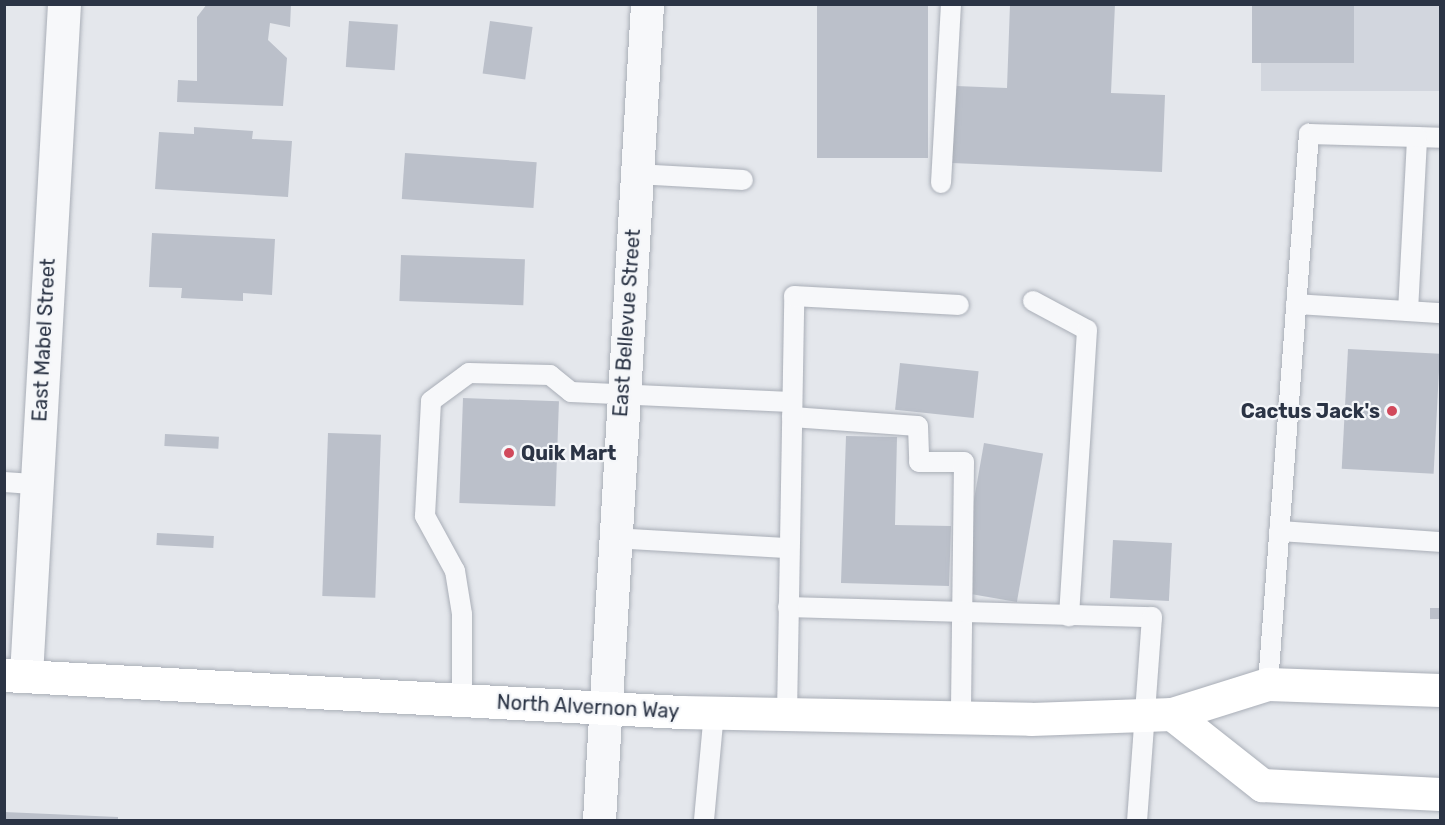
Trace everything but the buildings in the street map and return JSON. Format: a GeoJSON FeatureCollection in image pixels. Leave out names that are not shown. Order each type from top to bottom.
{"type":"FeatureCollection","features":[{"type":"Feature","properties":{"kind":"main road","name":"North Alvernon Way"},"geometry":{"type":"LineString","coordinates":[[15,675],[603,708],[714,713],[961,718],[1157,715],[1268,684],[1440,690]]}},
{"type":"Feature","properties":{"kind":"main road"},"geometry":{"type":"LineString","coordinates":[[1157,715],[1262,785],[1440,794]]}},
{"type":"Feature","properties":{"kind":"street","name":"East Mabel Street"},"geometry":{"type":"LineString","coordinates":[[15,675],[20,483],[64,4]]}},
{"type":"Feature","properties":{"kind":"street","name":"East Bellevue Street"},"geometry":{"type":"LineString","coordinates":[[599,820],[603,708],[647,4]]}},
{"type":"Feature","properties":{"kind":"lane"},"geometry":{"type":"LineString","coordinates":[[941,183],[951,4]]}},
{"type":"Feature","properties":{"kind":"lane"},"geometry":{"type":"LineString","coordinates":[[1268,684],[1309,134],[1440,138]]}},
{"type":"Feature","properties":{"kind":"lane"},"geometry":{"type":"LineString","coordinates":[[1408,311],[1417,137]]}},
{"type":"Feature","properties":{"kind":"lane"},"geometry":{"type":"LineString","coordinates":[[636,174],[742,180]]}},
{"type":"Feature","properties":{"kind":"lane"},"geometry":{"type":"LineString","coordinates":[[787,715],[794,296],[959,305]]}},
{"type":"Feature","properties":{"kind":"lane"},"geometry":{"type":"LineString","coordinates":[[1033,301],[1087,330],[1069,616]]}},
{"type":"Feature","properties":{"kind":"lane"},"geometry":{"type":"LineString","coordinates":[[1296,304],[1440,313]]}},
{"type":"Feature","properties":{"kind":"lane"},"geometry":{"type":"LineString","coordinates":[[462,700],[462,614],[455,571],[425,516],[431,401],[469,373],[550,375],[571,392],[623,394],[791,410],[918,426],[919,462],[964,462],[961,718]]}},
{"type":"Feature","properties":{"kind":"lane"},"geometry":{"type":"LineString","coordinates":[[1279,531],[1440,542]]}},
{"type":"Feature","properties":{"kind":"lane"},"geometry":{"type":"LineString","coordinates":[[614,538],[789,548]]}},
{"type":"Feature","properties":{"kind":"lane"},"geometry":{"type":"LineString","coordinates":[[788,607],[1152,617],[1157,715],[1137,820]]}},
{"type":"Feature","properties":{"kind":"lane"},"geometry":{"type":"LineString","coordinates":[[704,820],[714,713]]}},
{"type":"Feature","properties":{"kind":"shaded area"},"geometry":{"type":"Polygon","coordinates":[[[1261,5],[1440,5],[1440,91],[1261,91],[1261,5]]]}},
{"type":"Feature","properties":{"kind":"place","name":"Cactus Jack's"},"geometry":{"type":"Point","coordinates":[1392,411]}},
{"type":"Feature","properties":{"kind":"place","name":"Quik Mart"},"geometry":{"type":"Point","coordinates":[509,453]}}]}
